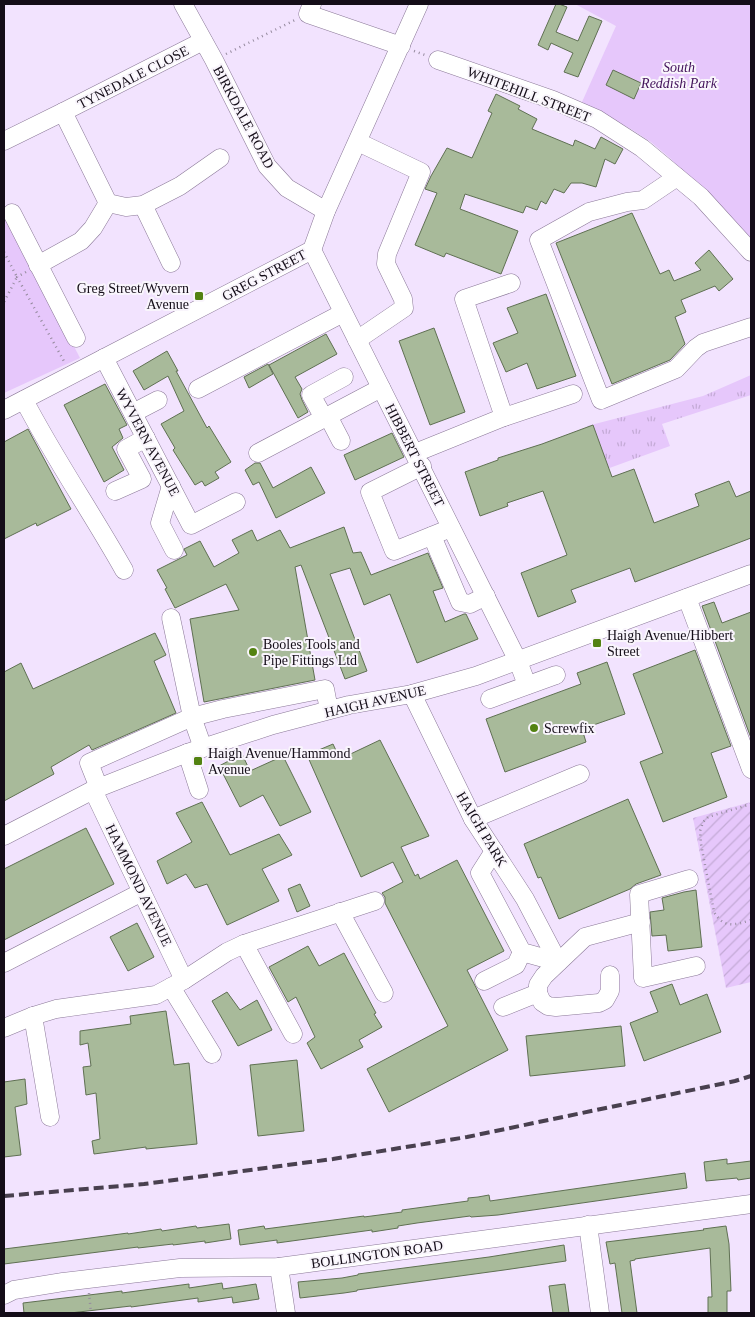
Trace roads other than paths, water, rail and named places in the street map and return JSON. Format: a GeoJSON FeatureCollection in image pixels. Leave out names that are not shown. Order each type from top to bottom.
{"type":"FeatureCollection","features":[{"type":"Feature","properties":{"kind":"street","name":"BIRKDALE ROAD"},"geometry":{"type":"LineString","coordinates":[[183,4],[214,60],[267,166],[287,188],[326,211]]}},
{"type":"Feature","properties":{"kind":"street","name":"GREG STREET"},"geometry":{"type":"LineString","coordinates":[[4,410],[312,250],[326,211],[419,4]]}},
{"type":"Feature","properties":{"kind":"street"},"geometry":{"type":"LineString","coordinates":[[310,9],[401,46]]}},
{"type":"Feature","properties":{"kind":"street","name":"TYNEDALE CLOSE"},"geometry":{"type":"LineString","coordinates":[[4,141],[203,41]]}},
{"type":"Feature","properties":{"kind":"street","name":"WHITEHILL STREET"},"geometry":{"type":"LineString","coordinates":[[438,60],[553,100],[597,119],[642,148],[701,196],[751,252]]}},
{"type":"Feature","properties":{"kind":"street","name":"TYNEDALE CLOSE"},"geometry":{"type":"LineString","coordinates":[[63,112],[108,203]]}},
{"type":"Feature","properties":{"kind":"street"},"geometry":{"type":"LineString","coordinates":[[357,340],[404,308],[404,299],[386,264],[387,254],[421,172],[358,142]]}},
{"type":"Feature","properties":{"kind":"street"},"geometry":{"type":"LineString","coordinates":[[38,265],[81,241],[93,228],[108,203],[126,206],[143,205],[180,186],[220,158]]}},
{"type":"Feature","properties":{"kind":"street"},"geometry":{"type":"LineString","coordinates":[[677,176],[643,200],[627,202],[589,212],[539,240],[601,400],[676,369],[703,343],[751,327]]}},
{"type":"Feature","properties":{"kind":"street"},"geometry":{"type":"LineString","coordinates":[[143,205],[171,263]]}},
{"type":"Feature","properties":{"kind":"street"},"geometry":{"type":"LineString","coordinates":[[12,213],[76,338]]}},
{"type":"Feature","properties":{"kind":"street","name":"HIBBERT STREET"},"geometry":{"type":"LineString","coordinates":[[312,250],[518,660],[527,685]]}},
{"type":"Feature","properties":{"kind":"street"},"geometry":{"type":"LineString","coordinates":[[504,417],[464,299],[510,283]]}},
{"type":"Feature","properties":{"kind":"street"},"geometry":{"type":"LineString","coordinates":[[198,389],[344,313]]}},
{"type":"Feature","properties":{"kind":"street","name":"WYVERN AVENUE"},"geometry":{"type":"LineString","coordinates":[[104,358],[191,525],[236,502]]}},
{"type":"Feature","properties":{"kind":"street"},"geometry":{"type":"LineString","coordinates":[[341,441],[311,395],[344,377]]}},
{"type":"Feature","properties":{"kind":"street"},"geometry":{"type":"LineString","coordinates":[[258,453],[381,388]]}},
{"type":"Feature","properties":{"kind":"street"},"geometry":{"type":"LineString","coordinates":[[451,528],[394,551],[370,492],[418,460],[504,417],[573,394]]}},
{"type":"Feature","properties":{"kind":"street"},"geometry":{"type":"LineString","coordinates":[[24,400],[124,570]]}},
{"type":"Feature","properties":{"kind":"street"},"geometry":{"type":"LineString","coordinates":[[133,413],[158,400]]}},
{"type":"Feature","properties":{"kind":"street"},"geometry":{"type":"LineString","coordinates":[[115,491],[142,479],[126,449],[146,438]]}},
{"type":"Feature","properties":{"kind":"street"},"geometry":{"type":"LineString","coordinates":[[171,486],[160,523],[174,550]]}},
{"type":"Feature","properties":{"kind":"street"},"geometry":{"type":"LineString","coordinates":[[432,536],[460,602],[470,604],[486,596]]}},
{"type":"Feature","properties":{"kind":"street","name":"HAIGH AVENUE"},"geometry":{"type":"LineString","coordinates":[[4,836],[96,789],[195,751],[329,710],[412,694],[476,676],[751,574]]}},
{"type":"Feature","properties":{"kind":"street"},"geometry":{"type":"LineString","coordinates":[[687,598],[751,769]]}},
{"type":"Feature","properties":{"kind":"street"},"geometry":{"type":"LineString","coordinates":[[171,618],[192,717],[199,790]]}},
{"type":"Feature","properties":{"kind":"street"},"geometry":{"type":"LineString","coordinates":[[490,699],[556,675]]}},
{"type":"Feature","properties":{"kind":"street"},"geometry":{"type":"LineString","coordinates":[[192,717],[223,708],[325,689],[329,710]]}},
{"type":"Feature","properties":{"kind":"street","name":"HAIGH PARK"},"geometry":{"type":"LineString","coordinates":[[412,694],[473,819],[526,900],[558,962]]}},
{"type":"Feature","properties":{"kind":"street","name":"HAMMOND AVENUE"},"geometry":{"type":"LineString","coordinates":[[192,717],[89,763],[96,789],[142,892],[178,984],[212,1054]]}},
{"type":"Feature","properties":{"kind":"street"},"geometry":{"type":"LineString","coordinates":[[473,819],[580,774]]}},
{"type":"Feature","properties":{"kind":"street"},"geometry":{"type":"LineString","coordinates":[[494,851],[480,874],[522,952],[558,962]]}},
{"type":"Feature","properties":{"kind":"street"},"geometry":{"type":"LineString","coordinates":[[689,879],[639,894],[643,978],[696,966]]}},
{"type":"Feature","properties":{"kind":"street"},"geometry":{"type":"LineString","coordinates":[[4,963],[142,892]]}},
{"type":"Feature","properties":{"kind":"street"},"geometry":{"type":"LineString","coordinates":[[4,1028],[56,1009],[156,995],[178,984],[226,952],[244,944],[375,901]]}},
{"type":"Feature","properties":{"kind":"street"},"geometry":{"type":"LineString","coordinates":[[340,912],[384,993]]}},
{"type":"Feature","properties":{"kind":"street"},"geometry":{"type":"LineString","coordinates":[[610,975],[610,991],[605,1000],[599,1003],[548,1006],[542,1002],[538,993],[538,984],[585,937],[641,922]]}},
{"type":"Feature","properties":{"kind":"street"},"geometry":{"type":"LineString","coordinates":[[244,944],[293,1034]]}},
{"type":"Feature","properties":{"kind":"street"},"geometry":{"type":"LineString","coordinates":[[484,981],[516,965],[522,952]]}},
{"type":"Feature","properties":{"kind":"street"},"geometry":{"type":"LineString","coordinates":[[503,1007],[538,993]]}},
{"type":"Feature","properties":{"kind":"street"},"geometry":{"type":"LineString","coordinates":[[33,1016],[50,1117]]}},
{"type":"Feature","properties":{"kind":"street","name":"BOLLINGTON ROAD"},"geometry":{"type":"LineString","coordinates":[[4,1295],[14,1290],[180,1268],[279,1267],[751,1204]]}},
{"type":"Feature","properties":{"kind":"street"},"geometry":{"type":"LineString","coordinates":[[588,1225],[600,1313]]}},
{"type":"Feature","properties":{"kind":"street"},"geometry":{"type":"LineString","coordinates":[[279,1267],[286,1313]]}},
{"type":"Feature","properties":{"kind":"railway"},"geometry":{"type":"LineString","coordinates":[[4,1196],[144,1184],[333,1159],[467,1137],[735,1081],[751,1076]]}},
{"type":"Feature","properties":{"kind":"place","name":"Greg Street/Wyvern Avenue"},"geometry":{"type":"Point","coordinates":[199,296]}},
{"type":"Feature","properties":{"kind":"place","name":"Haigh Avenue/Hibbert Street"},"geometry":{"type":"Point","coordinates":[597,643]}},
{"type":"Feature","properties":{"kind":"place","name":"Booles Tools and Pipe Fittings Ltd"},"geometry":{"type":"Point","coordinates":[253,652]}},
{"type":"Feature","properties":{"kind":"place","name":"Screwfix"},"geometry":{"type":"Point","coordinates":[534,728]}},
{"type":"Feature","properties":{"kind":"place","name":"Haigh Avenue/Hammond Avenue"},"geometry":{"type":"Point","coordinates":[198,761]}},
{"type":"Feature","properties":{"kind":"park label","name":"South Reddish Park"},"geometry":{"type":"Point","coordinates":[679,76]}}]}
